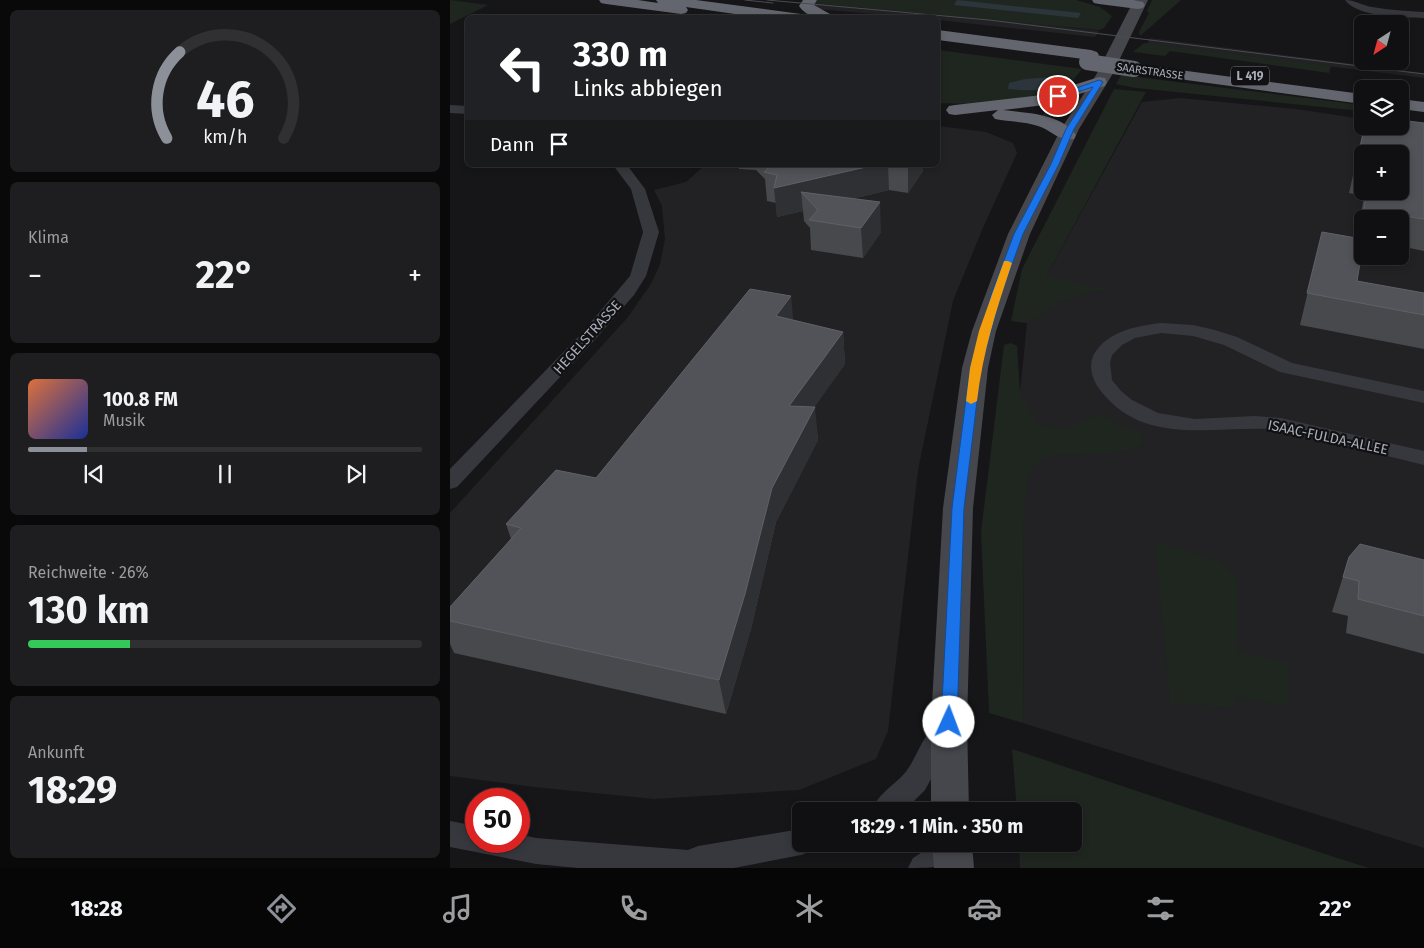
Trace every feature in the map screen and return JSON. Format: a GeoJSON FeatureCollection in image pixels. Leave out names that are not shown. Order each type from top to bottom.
{"type":"FeatureCollection","features":[{"type":"Feature","properties":{"kind":"highway"},"geometry":{"type":"LineString","coordinates":[[605,0],[646,15]]}},
{"type":"Feature","properties":{"kind":"highway"},"geometry":{"type":"LineString","coordinates":[[605,0],[719,15]]}},
{"type":"Feature","properties":{"kind":"highway"},"geometry":{"type":"LineString","coordinates":[[810,0],[806,6],[809,10],[822,15]]}},
{"type":"Feature","properties":{"kind":"highway"},"geometry":{"type":"LineString","coordinates":[[1099,0],[1137,2]]}},
{"type":"Feature","properties":{"kind":"highway"},"geometry":{"type":"LineString","coordinates":[[667,1],[752,4],[783,2]]}},
{"type":"Feature","properties":{"kind":"highway"},"geometry":{"type":"LineString","coordinates":[[667,1],[777,15]]}},
{"type":"Feature","properties":{"kind":"highway","name":"SAARSTRASSE"},"geometry":{"type":"LineString","coordinates":[[940,35],[1354,98]]}},
{"type":"Feature","properties":{"kind":"highway","name":"SAARSTRASSE"},"geometry":{"type":"LineString","coordinates":[[940,44],[1089,58]]}},
{"type":"Feature","properties":{"kind":"highway","name":"SAARSTRASSE"},"geometry":{"type":"LineString","coordinates":[[1136,65],[1354,89]]}},
{"type":"Feature","properties":{"kind":"highway"},"geometry":{"type":"LineString","coordinates":[[946,109],[1044,100],[1099,82]]}},
{"type":"Feature","properties":{"kind":"highway"},"geometry":{"type":"LineString","coordinates":[[1409,97],[1424,99]]}},
{"type":"Feature","properties":{"kind":"highway"},"geometry":{"type":"LineString","coordinates":[[1409,105],[1424,107]]}},
{"type":"Feature","properties":{"kind":"highway"},"geometry":{"type":"LineString","coordinates":[[946,109],[1034,119],[1054,125],[1067,136]]}},
{"type":"Feature","properties":{"kind":"highway"},"geometry":{"type":"LineString","coordinates":[[940,116],[1067,136]]}},
{"type":"Feature","properties":{"kind":"main road"},"geometry":{"type":"LineString","coordinates":[[946,802],[958,508],[975,368],[984,331],[1019,234],[1067,136],[1099,82],[1137,2]]}},
{"type":"Feature","properties":{"kind":"street"},"geometry":{"type":"LineString","coordinates":[[1350,0],[1356,6],[1367,9],[1424,15]]}},
{"type":"Feature","properties":{"kind":"street"},"geometry":{"type":"LineString","coordinates":[[450,110],[465,110]]}},
{"type":"Feature","properties":{"kind":"street","name":"HEGELSTRASSE"},"geometry":{"type":"LineString","coordinates":[[450,482],[586,339],[628,291],[638,276],[651,232],[638,189],[622,167]]}},
{"type":"Feature","properties":{"kind":"street","name":"ISAAC-FULDA-ALLEE"},"geometry":{"type":"LineString","coordinates":[[1424,397],[1287,368],[1270,362],[1222,337],[1185,329],[1154,329],[1130,335],[1117,342],[1105,352],[1100,364],[1102,378],[1115,396],[1130,408],[1154,418],[1189,425],[1246,422],[1278,424],[1424,458]]}},
{"type":"Feature","properties":{"kind":"street"},"geometry":{"type":"LineString","coordinates":[[894,802],[920,774],[949,722]]}},
{"type":"Feature","properties":{"kind":"street"},"geometry":{"type":"LineString","coordinates":[[450,834],[465,837]]}},
{"type":"Feature","properties":{"kind":"street"},"geometry":{"type":"LineString","coordinates":[[678,863],[792,844]]}},
{"type":"Feature","properties":{"kind":"street"},"geometry":{"type":"LineString","coordinates":[[530,850],[719,868]]}},
{"type":"Feature","properties":{"kind":"shaded area"},"geometry":{"type":"Polygon","coordinates":[[[450,0],[488,5],[465,15],[450,24],[450,0]]]}},
{"type":"Feature","properties":{"kind":"shaded area"},"geometry":{"type":"Polygon","coordinates":[[[815,0],[1076,0],[1100,7],[1112,16],[1104,28],[1099,30],[812,3],[815,0]]]}},
{"type":"Feature","properties":{"kind":"shaded area"},"geometry":{"type":"Polygon","coordinates":[[[957,0],[1081,13],[1078,18],[954,5],[957,0]]]}},
{"type":"Feature","properties":{"kind":"shaded area"},"geometry":{"type":"Polygon","coordinates":[[[1152,0],[1181,0],[1140,36],[1139,32],[1149,13],[1147,11],[1152,0]]]}},
{"type":"Feature","properties":{"kind":"shaded area"},"geometry":{"type":"Polygon","coordinates":[[[812,3],[990,19],[1099,31],[1095,37],[940,20],[940,15],[886,15],[815,9],[812,3]]]}},
{"type":"Feature","properties":{"kind":"shaded area"},"geometry":{"type":"Polygon","coordinates":[[[1150,38],[1354,64],[1354,69],[1147,44],[1150,38]]]}},
{"type":"Feature","properties":{"kind":"shaded area"},"geometry":{"type":"Polygon","coordinates":[[[1144,43],[1331,66],[1329,73],[1170,51],[1165,56],[1133,52],[1144,43]]]}},
{"type":"Feature","properties":{"kind":"shaded area"},"geometry":{"type":"Polygon","coordinates":[[[940,50],[1082,69],[1074,79],[1038,98],[972,104],[940,103],[940,50]]]}},
{"type":"Feature","properties":{"kind":"shaded area"},"geometry":{"type":"Polygon","coordinates":[[[1359,70],[1401,70],[1424,73],[1424,78],[1359,70]]]}},
{"type":"Feature","properties":{"kind":"shaded area"},"geometry":{"type":"Polygon","coordinates":[[[1121,75],[1354,104],[1354,110],[1136,88],[1116,84],[1121,75]]]}},
{"type":"Feature","properties":{"kind":"shaded area"},"geometry":{"type":"Polygon","coordinates":[[[1064,76],[1068,78],[1047,89],[1008,89],[1009,83],[1025,79],[1064,76]]]}},
{"type":"Feature","properties":{"kind":"shaded area"},"geometry":{"type":"Polygon","coordinates":[[[1114,89],[1146,92],[1047,275],[1095,287],[1113,289],[1090,292],[1061,302],[1027,323],[1011,321],[1022,269],[1114,89]]]}},
{"type":"Feature","properties":{"kind":"shaded area"},"geometry":{"type":"Polygon","coordinates":[[[1075,95],[1062,117],[1042,116],[1053,101],[1075,95]]]}},
{"type":"Feature","properties":{"kind":"shaded area"},"geometry":{"type":"Polygon","coordinates":[[[1180,98],[1296,109],[1354,118],[1354,135],[1409,135],[1409,125],[1424,123],[1424,848],[1023,723],[1024,514],[1020,392],[1027,323],[1047,275],[1142,102],[1180,98]]]}},
{"type":"Feature","properties":{"kind":"shaded area"},"geometry":{"type":"Polygon","coordinates":[[[940,126],[986,132],[1013,143],[1017,153],[982,230],[953,301],[918,470],[888,731],[876,759],[799,790],[654,799],[534,787],[450,776],[450,513],[628,317],[651,284],[660,264],[665,239],[662,206],[654,190],[686,182],[703,167],[940,167],[940,126]]]}},
{"type":"Feature","properties":{"kind":"shaded area"},"geometry":{"type":"Polygon","coordinates":[[[1011,343],[1017,346],[1020,392],[1036,421],[1049,427],[1067,429],[1096,415],[1106,417],[1144,435],[1141,446],[1115,453],[1055,455],[1036,463],[1028,477],[1024,514],[1023,723],[989,713],[981,532],[1004,345],[1011,343]]]}},
{"type":"Feature","properties":{"kind":"shaded area"},"geometry":{"type":"Polygon","coordinates":[[[1155,542],[1219,561],[1237,577],[1238,652],[1288,662],[1289,706],[1237,697],[1235,708],[1170,703],[1155,542]]]}},
{"type":"Feature","properties":{"kind":"shaded area"},"geometry":{"type":"Polygon","coordinates":[[[1012,749],[1369,868],[1020,868],[1019,852],[1082,852],[1082,802],[1016,802],[1012,749]]]}},
{"type":"Feature","properties":{"kind":"building"},"geometry":{"type":"Polygon","coordinates":[[[1409,121],[1424,123],[1424,219],[1409,217],[1409,210],[1364,210],[1365,200],[1409,200],[1409,145],[1361,145],[1363,135],[1409,135],[1409,121]]]}},
{"type":"Feature","properties":{"kind":"building"},"geometry":{"type":"Polygon","coordinates":[[[769,167],[866,167],[774,188],[777,175],[764,172],[769,167]]]}},
{"type":"Feature","properties":{"kind":"building"},"geometry":{"type":"Polygon","coordinates":[[[801,192],[880,202],[861,228],[809,220],[818,210],[801,192]]]}},
{"type":"Feature","properties":{"kind":"building"},"geometry":{"type":"Polygon","coordinates":[[[1322,232],[1354,238],[1354,265],[1360,265],[1357,281],[1424,293],[1424,315],[1307,293],[1322,232]]]}},
{"type":"Feature","properties":{"kind":"building"},"geometry":{"type":"Polygon","coordinates":[[[750,289],[791,296],[776,316],[843,332],[789,406],[815,407],[772,488],[745,594],[719,680],[450,621],[450,607],[521,528],[506,524],[556,470],[596,478],[750,289]]]}},
{"type":"Feature","properties":{"kind":"building"},"geometry":{"type":"Polygon","coordinates":[[[1360,544],[1424,560],[1424,616],[1358,599],[1359,581],[1343,577],[1349,557],[1360,544]]]}},
{"type":"Feature","properties":{"kind":"tram line"},"geometry":{"type":"LineString","coordinates":[[745,0],[773,3]]}},
{"type":"Feature","properties":{"kind":"tram line"},"geometry":{"type":"LineString","coordinates":[[767,0],[934,15]]}},
{"type":"Feature","properties":{"kind":"tram line"},"geometry":{"type":"LineString","coordinates":[[940,16],[1424,74]]}},
{"type":"Feature","properties":{"kind":"slow traffic"},"geometry":{"type":"LineString","coordinates":[[971,401],[975,368],[984,331],[1008,263]]}},
{"type":"Feature","properties":{"kind":"route"},"geometry":{"type":"LineString","coordinates":[[949,722],[958,508],[975,368],[984,331],[1019,234],[1055,164],[1070,129],[1099,82],[1058,96]]}}]}
